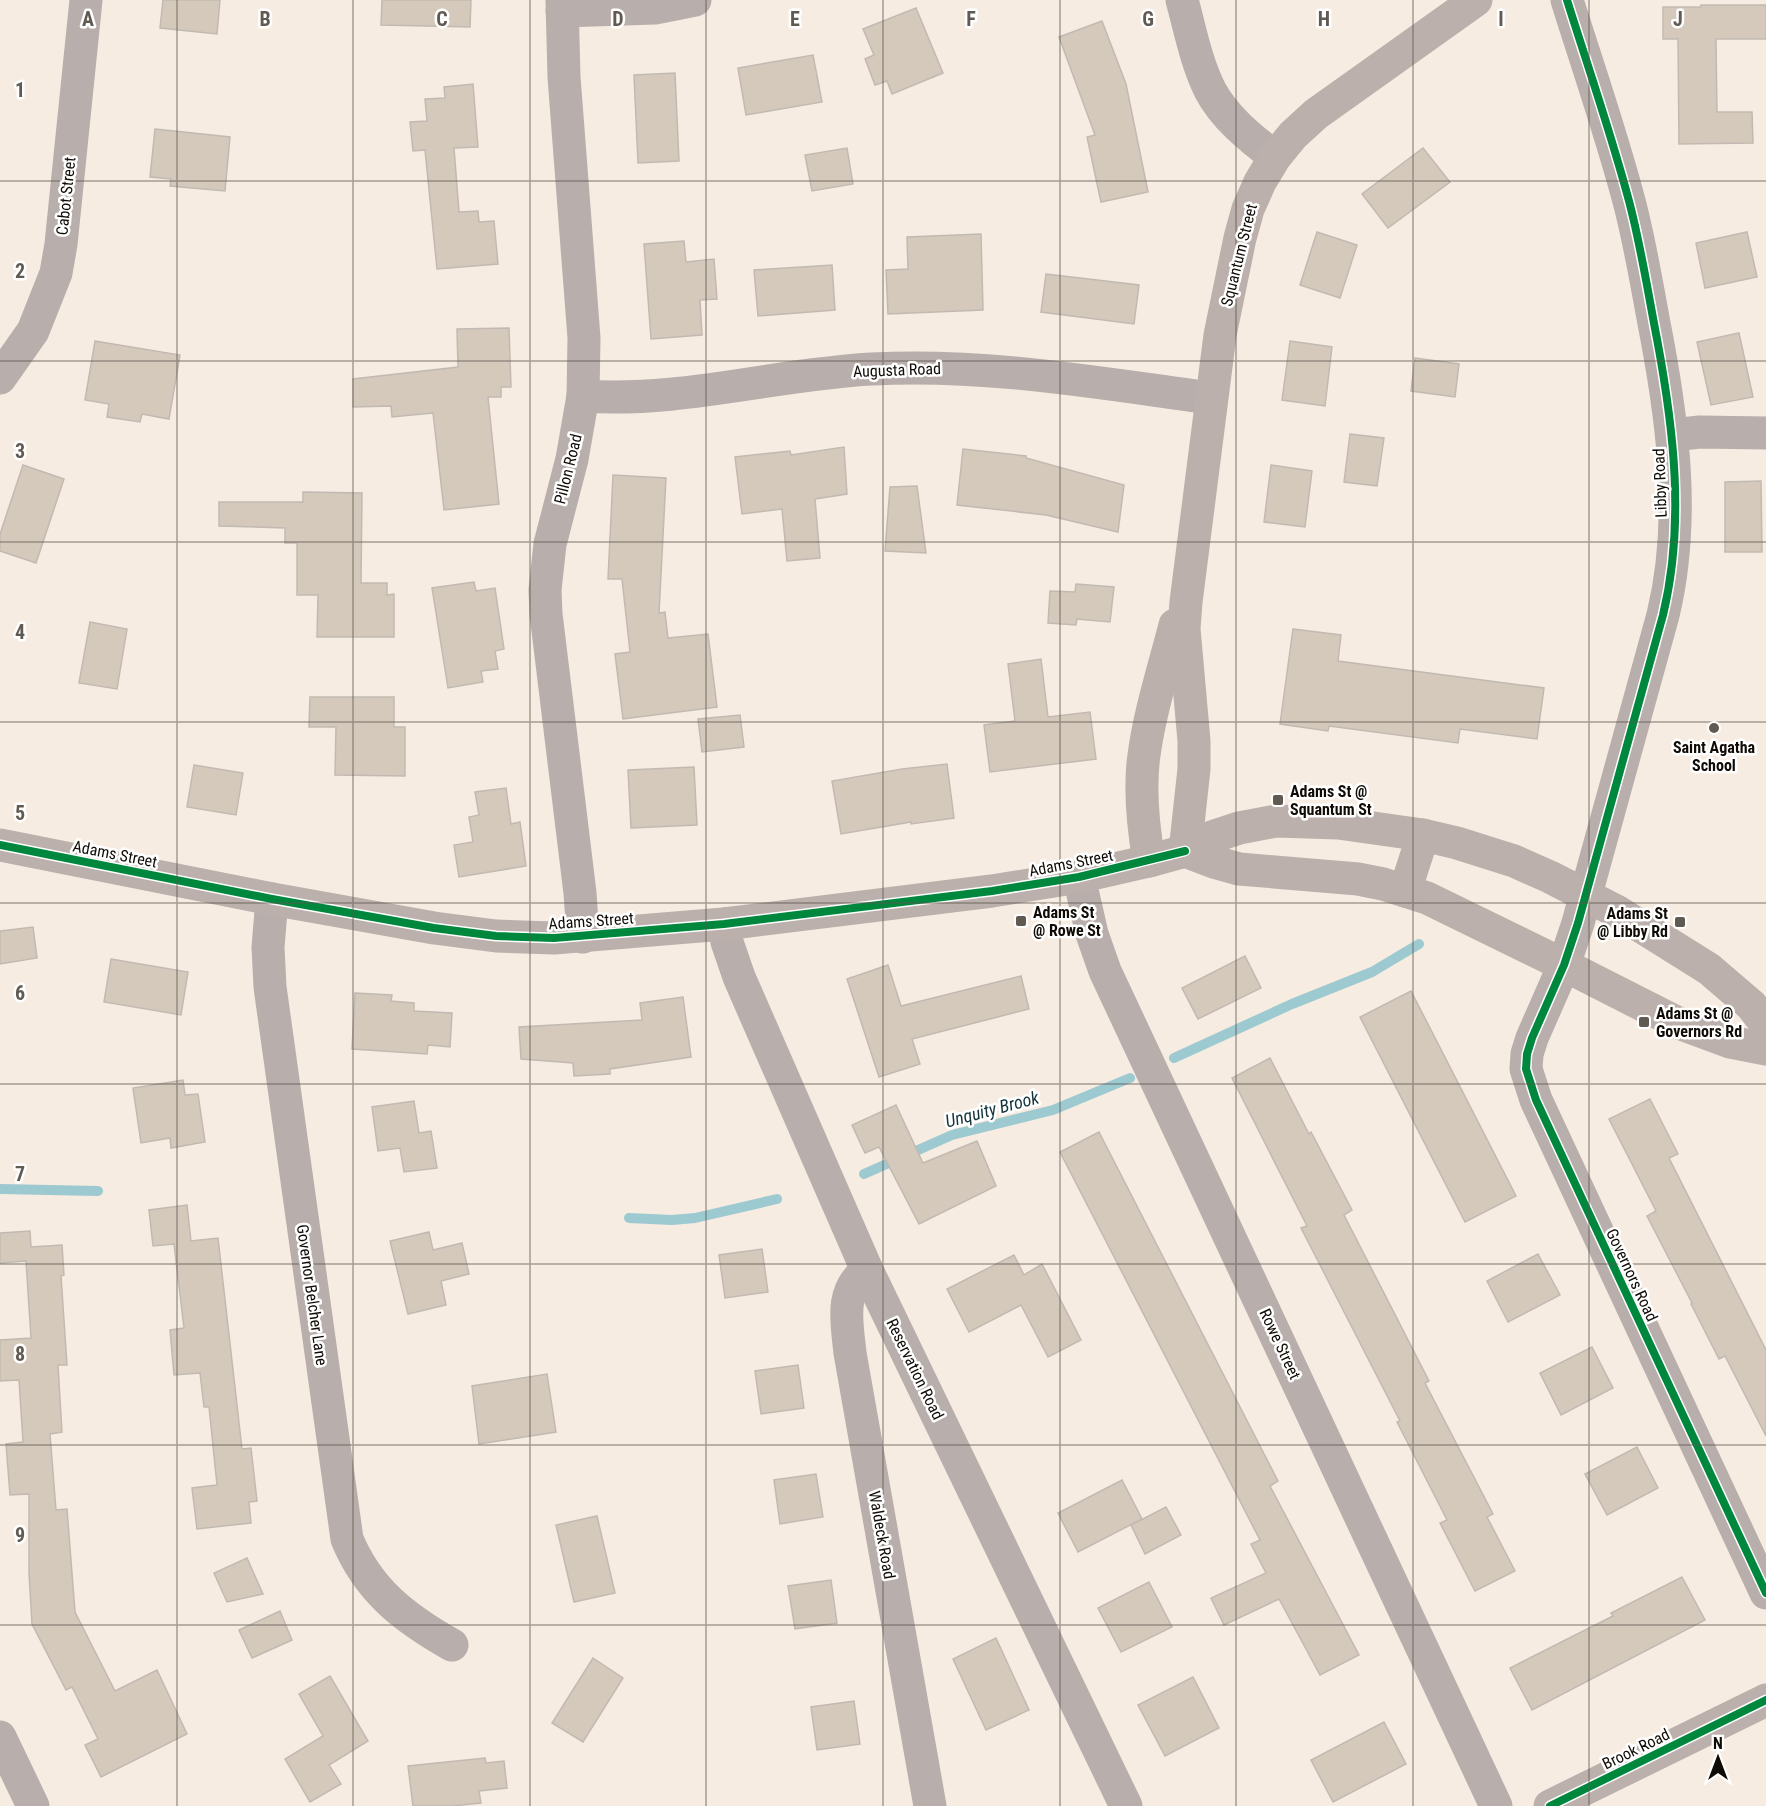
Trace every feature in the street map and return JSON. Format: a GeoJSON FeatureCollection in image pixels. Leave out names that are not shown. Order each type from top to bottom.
{"type":"FeatureCollection","features":[{"type":"Feature","properties":{"kind":"main road","name":"Squantum Street"},"geometry":{"type":"LineString","coordinates":[[1185,851],[1194,770],[1194,741],[1184,629],[1188,577],[1220,335],[1248,209],[1275,156],[1293,135],[1316,114],[1476,0]]}},
{"type":"Feature","properties":{"kind":"main road","name":"Squantum Street"},"geometry":{"type":"LineString","coordinates":[[1149,861],[1143,824],[1144,756],[1152,712],[1188,577]]}},
{"type":"Feature","properties":{"kind":"main road","name":"Adams Street"},"geometry":{"type":"LineString","coordinates":[[0,845],[272,900],[434,928],[484,935],[583,937],[724,924],[992,891],[1079,877],[1149,861],[1185,851],[1212,837],[1239,828],[1276,821],[1338,823],[1423,835],[1457,843],[1505,858],[1587,895],[1709,969],[1751,1005],[1766,1024]]}},
{"type":"Feature","properties":{"kind":"main road"},"geometry":{"type":"LineString","coordinates":[[1406,891],[1423,835]]}},
{"type":"Feature","properties":{"kind":"main road"},"geometry":{"type":"LineString","coordinates":[[1185,851],[1239,869],[1349,878],[1406,891],[1447,907],[1676,1022],[1730,1042],[1766,1049]]}},
{"type":"Feature","properties":{"kind":"main road","name":"Brook Road"},"geometry":{"type":"LineString","coordinates":[[1550,1806],[1766,1700]]}},
{"type":"Feature","properties":{"kind":"street","name":"Cabot Street"},"geometry":{"type":"LineString","coordinates":[[0,378],[33,331],[56,273],[61,244],[86,0]]}},
{"type":"Feature","properties":{"kind":"street"},"geometry":{"type":"LineString","coordinates":[[562,6],[655,8],[695,0]]}},
{"type":"Feature","properties":{"kind":"street"},"geometry":{"type":"LineString","coordinates":[[1182,0],[1201,68],[1210,90],[1239,127],[1275,156]]}},
{"type":"Feature","properties":{"kind":"street","name":"Libby Road"},"geometry":{"type":"LineString","coordinates":[[1564,965],[1587,895],[1669,591],[1674,549],[1675,484],[1672,435],[1662,367],[1630,206],[1567,0]]}},
{"type":"Feature","properties":{"kind":"street","name":"Pillon Road"},"geometry":{"type":"LineString","coordinates":[[562,6],[564,77],[584,338],[583,396],[574,448],[550,544],[545,590],[580,893],[583,937]]}},
{"type":"Feature","properties":{"kind":"street","name":"Augusta Road"},"geometry":{"type":"LineString","coordinates":[[583,396],[608,398],[666,395],[839,372],[937,368],[1029,374],[1211,398]]}},
{"type":"Feature","properties":{"kind":"street"},"geometry":{"type":"LineString","coordinates":[[1672,435],[1700,432],[1766,433]]}},
{"type":"Feature","properties":{"kind":"street","name":"Rowe Street"},"geometry":{"type":"LineString","coordinates":[[1079,877],[1092,934],[1105,971],[1496,1806]]}},
{"type":"Feature","properties":{"kind":"street","name":"Governor Belcher Lane"},"geometry":{"type":"LineString","coordinates":[[272,900],[268,946],[270,987],[347,1539],[356,1561],[369,1581],[386,1599],[406,1617],[452,1645]]}},
{"type":"Feature","properties":{"kind":"street","name":"Reservation Road"},"geometry":{"type":"LineString","coordinates":[[724,924],[727,942],[739,976],[867,1270],[1126,1806]]}},
{"type":"Feature","properties":{"kind":"street","name":"Governors Road"},"geometry":{"type":"LineString","coordinates":[[1564,965],[1527,1054],[1526,1070],[1530,1084],[1766,1593]]}},
{"type":"Feature","properties":{"kind":"street","name":"Waldeck Road"},"geometry":{"type":"LineString","coordinates":[[867,1270],[853,1284],[848,1295],[847,1321],[850,1353],[930,1806]]}},
{"type":"Feature","properties":{"kind":"street"},"geometry":{"type":"LineString","coordinates":[[0,1737],[33,1806]]}},
{"type":"Feature","properties":{"kind":"building"},"geometry":{"type":"Polygon","coordinates":[[[163,0],[220,0],[217,34],[160,28],[163,0]]]}},
{"type":"Feature","properties":{"kind":"building"},"geometry":{"type":"Polygon","coordinates":[[[382,0],[471,0],[470,27],[381,25],[382,0]]]}},
{"type":"Feature","properties":{"kind":"building"},"geometry":{"type":"Polygon","coordinates":[[[1701,5],[1766,5],[1766,39],[1716,39],[1717,112],[1752,112],[1753,143],[1679,144],[1678,39],[1663,39],[1663,7],[1701,7],[1701,5]]]}},
{"type":"Feature","properties":{"kind":"building"},"geometry":{"type":"Polygon","coordinates":[[[916,8],[943,73],[892,94],[887,81],[875,85],[865,59],[874,55],[863,29],[916,8]]]}},
{"type":"Feature","properties":{"kind":"building"},"geometry":{"type":"Polygon","coordinates":[[[1102,21],[1126,84],[1148,192],[1101,202],[1087,137],[1095,135],[1059,37],[1102,21]]]}},
{"type":"Feature","properties":{"kind":"building"},"geometry":{"type":"Polygon","coordinates":[[[813,55],[822,102],[746,115],[738,68],[813,55]]]}},
{"type":"Feature","properties":{"kind":"building"},"geometry":{"type":"Polygon","coordinates":[[[675,73],[679,161],[638,163],[634,75],[675,73]]]}},
{"type":"Feature","properties":{"kind":"building"},"geometry":{"type":"Polygon","coordinates":[[[473,84],[478,147],[454,148],[459,212],[478,211],[479,222],[494,221],[498,264],[437,269],[425,150],[413,151],[410,122],[427,121],[425,99],[445,98],[444,87],[473,84]]]}},
{"type":"Feature","properties":{"kind":"building"},"geometry":{"type":"Polygon","coordinates":[[[155,129],[230,137],[225,191],[170,186],[171,179],[150,177],[155,129]]]}},
{"type":"Feature","properties":{"kind":"building"},"geometry":{"type":"Polygon","coordinates":[[[847,148],[853,184],[812,191],[805,155],[847,148]]]}},
{"type":"Feature","properties":{"kind":"building"},"geometry":{"type":"Polygon","coordinates":[[[1423,148],[1450,182],[1388,228],[1362,194],[1423,148]]]}},
{"type":"Feature","properties":{"kind":"building"},"geometry":{"type":"Polygon","coordinates":[[[1317,232],[1357,245],[1340,298],[1300,285],[1317,232]]]}},
{"type":"Feature","properties":{"kind":"building"},"geometry":{"type":"Polygon","coordinates":[[[1747,232],[1757,277],[1705,288],[1696,243],[1747,232]]]}},
{"type":"Feature","properties":{"kind":"building"},"geometry":{"type":"Polygon","coordinates":[[[981,234],[983,310],[888,314],[886,270],[908,269],[907,237],[981,234]]]}},
{"type":"Feature","properties":{"kind":"building"},"geometry":{"type":"Polygon","coordinates":[[[684,241],[686,262],[714,259],[717,299],[700,300],[702,335],[651,339],[644,244],[684,241]]]}},
{"type":"Feature","properties":{"kind":"building"},"geometry":{"type":"Polygon","coordinates":[[[832,265],[835,310],[758,316],[754,270],[832,265]]]}},
{"type":"Feature","properties":{"kind":"building"},"geometry":{"type":"Polygon","coordinates":[[[1046,274],[1139,285],[1134,324],[1041,312],[1046,274]]]}},
{"type":"Feature","properties":{"kind":"building"},"geometry":{"type":"Polygon","coordinates":[[[509,328],[511,387],[501,387],[501,397],[488,397],[499,504],[444,510],[433,413],[392,417],[391,406],[353,407],[353,379],[458,367],[457,329],[509,328]]]}},
{"type":"Feature","properties":{"kind":"building"},"geometry":{"type":"Polygon","coordinates":[[[1739,333],[1753,397],[1711,405],[1697,342],[1739,333]]]}},
{"type":"Feature","properties":{"kind":"building"},"geometry":{"type":"Polygon","coordinates":[[[95,341],[180,355],[169,419],[142,414],[140,422],[107,417],[109,404],[85,400],[95,341]]]}},
{"type":"Feature","properties":{"kind":"building"},"geometry":{"type":"Polygon","coordinates":[[[1290,341],[1332,347],[1325,406],[1282,400],[1290,341]]]}},
{"type":"Feature","properties":{"kind":"building"},"geometry":{"type":"Polygon","coordinates":[[[1415,358],[1459,364],[1455,397],[1411,391],[1415,358]]]}},
{"type":"Feature","properties":{"kind":"building"},"geometry":{"type":"Polygon","coordinates":[[[1350,434],[1384,438],[1377,486],[1344,482],[1350,434]]]}},
{"type":"Feature","properties":{"kind":"building"},"geometry":{"type":"Polygon","coordinates":[[[844,447],[847,494],[815,499],[820,558],[787,561],[782,509],[742,514],[735,457],[790,451],[791,455],[844,447]]]}},
{"type":"Feature","properties":{"kind":"building"},"geometry":{"type":"Polygon","coordinates":[[[963,449],[1026,456],[1026,458],[1124,485],[1118,532],[1046,515],[957,505],[963,449]]]}},
{"type":"Feature","properties":{"kind":"building"},"geometry":{"type":"Polygon","coordinates":[[[23,465],[64,479],[36,563],[0,551],[0,534],[23,465]]]}},
{"type":"Feature","properties":{"kind":"building"},"geometry":{"type":"Polygon","coordinates":[[[1271,465],[1312,471],[1305,527],[1264,522],[1271,465]]]}},
{"type":"Feature","properties":{"kind":"building"},"geometry":{"type":"Polygon","coordinates":[[[613,475],[666,478],[659,613],[665,612],[668,638],[708,634],[717,707],[623,719],[615,654],[630,652],[622,579],[608,579],[613,475]]]}},
{"type":"Feature","properties":{"kind":"building"},"geometry":{"type":"Polygon","coordinates":[[[1761,481],[1762,552],[1725,552],[1725,482],[1761,481]]]}},
{"type":"Feature","properties":{"kind":"building"},"geometry":{"type":"Polygon","coordinates":[[[917,486],[926,553],[885,551],[890,487],[917,486]]]}},
{"type":"Feature","properties":{"kind":"building"},"geometry":{"type":"Polygon","coordinates":[[[303,492],[362,493],[361,583],[387,583],[387,595],[394,594],[394,637],[317,637],[318,595],[297,595],[297,543],[285,543],[285,528],[219,526],[219,502],[303,502],[303,492]]]}},
{"type":"Feature","properties":{"kind":"building"},"geometry":{"type":"Polygon","coordinates":[[[474,582],[476,591],[495,588],[504,649],[495,651],[498,669],[481,671],[483,682],[448,688],[432,588],[474,582]]]}},
{"type":"Feature","properties":{"kind":"building"},"geometry":{"type":"Polygon","coordinates":[[[1076,584],[1114,587],[1110,622],[1077,619],[1076,625],[1048,623],[1050,591],[1075,592],[1076,584]]]}},
{"type":"Feature","properties":{"kind":"building"},"geometry":{"type":"Polygon","coordinates":[[[90,622],[127,629],[117,689],[79,683],[90,622]]]}},
{"type":"Feature","properties":{"kind":"building"},"geometry":{"type":"Polygon","coordinates":[[[1293,629],[1341,635],[1338,661],[1544,688],[1537,739],[1460,729],[1458,743],[1329,726],[1328,731],[1280,724],[1293,629]]]}},
{"type":"Feature","properties":{"kind":"building"},"geometry":{"type":"Polygon","coordinates":[[[1041,659],[1048,717],[1090,712],[1096,759],[990,772],[984,725],[1015,721],[1008,664],[1041,659]]]}},
{"type":"Feature","properties":{"kind":"building"},"geometry":{"type":"Polygon","coordinates":[[[310,697],[394,697],[394,727],[405,727],[405,776],[335,775],[336,727],[309,727],[310,697]]]}},
{"type":"Feature","properties":{"kind":"building"},"geometry":{"type":"Polygon","coordinates":[[[740,715],[744,747],[702,752],[698,719],[740,715]]]}},
{"type":"Feature","properties":{"kind":"building"},"geometry":{"type":"Polygon","coordinates":[[[947,764],[954,818],[911,824],[911,822],[841,834],[832,781],[947,764]]]}},
{"type":"Feature","properties":{"kind":"building"},"geometry":{"type":"Polygon","coordinates":[[[194,765],[243,773],[236,815],[187,807],[194,765]]]}},
{"type":"Feature","properties":{"kind":"building"},"geometry":{"type":"Polygon","coordinates":[[[694,767],[697,825],[631,828],[628,770],[694,767]]]}},
{"type":"Feature","properties":{"kind":"building"},"geometry":{"type":"Polygon","coordinates":[[[506,788],[511,824],[520,822],[526,866],[459,877],[454,845],[473,842],[469,817],[479,815],[475,792],[506,788]]]}},
{"type":"Feature","properties":{"kind":"building"},"geometry":{"type":"Polygon","coordinates":[[[33,927],[37,958],[0,964],[0,931],[33,927]]]}},
{"type":"Feature","properties":{"kind":"building"},"geometry":{"type":"Polygon","coordinates":[[[1245,956],[1261,988],[1198,1019],[1182,988],[1245,956]]]}},
{"type":"Feature","properties":{"kind":"building"},"geometry":{"type":"Polygon","coordinates":[[[111,959],[188,972],[181,1015],[104,1002],[111,959]]]}},
{"type":"Feature","properties":{"kind":"building"},"geometry":{"type":"Polygon","coordinates":[[[888,965],[901,1006],[1021,976],[1029,1009],[912,1039],[920,1064],[879,1077],[847,979],[888,965]]]}},
{"type":"Feature","properties":{"kind":"building"},"geometry":{"type":"Polygon","coordinates":[[[1411,991],[1516,1196],[1465,1222],[1360,1017],[1411,991]]]}},
{"type":"Feature","properties":{"kind":"building"},"geometry":{"type":"Polygon","coordinates":[[[355,993],[392,995],[391,1001],[414,1003],[414,1011],[452,1013],[450,1047],[428,1045],[427,1054],[352,1049],[355,993]]]}},
{"type":"Feature","properties":{"kind":"building"},"geometry":{"type":"Polygon","coordinates":[[[683,997],[691,1057],[610,1069],[610,1074],[574,1076],[573,1063],[521,1059],[519,1027],[642,1020],[640,1003],[683,997]]]}},
{"type":"Feature","properties":{"kind":"building"},"geometry":{"type":"Polygon","coordinates":[[[1270,1058],[1352,1210],[1344,1215],[1429,1381],[1425,1383],[1493,1514],[1487,1517],[1515,1571],[1475,1591],[1440,1523],[1447,1520],[1397,1422],[1400,1421],[1301,1228],[1307,1226],[1232,1078],[1270,1058]]]}},
{"type":"Feature","properties":{"kind":"building"},"geometry":{"type":"Polygon","coordinates":[[[183,1080],[185,1095],[198,1094],[205,1142],[171,1148],[170,1138],[141,1143],[133,1088],[183,1080]]]}},
{"type":"Feature","properties":{"kind":"building"},"geometry":{"type":"Polygon","coordinates":[[[1650,1099],[1678,1154],[1669,1158],[1766,1350],[1766,1436],[1725,1356],[1719,1359],[1647,1216],[1656,1211],[1609,1119],[1650,1099]]]}},
{"type":"Feature","properties":{"kind":"building"},"geometry":{"type":"Polygon","coordinates":[[[414,1101],[419,1133],[431,1131],[437,1168],[404,1172],[400,1148],[378,1151],[372,1107],[414,1101]]]}},
{"type":"Feature","properties":{"kind":"building"},"geometry":{"type":"Polygon","coordinates":[[[896,1105],[923,1163],[977,1141],[996,1186],[919,1224],[879,1147],[865,1153],[852,1125],[896,1105]]]}},
{"type":"Feature","properties":{"kind":"building"},"geometry":{"type":"Polygon","coordinates":[[[1099,1132],[1278,1481],[1270,1486],[1359,1655],[1320,1675],[1279,1599],[1224,1625],[1211,1598],[1266,1573],[1251,1544],[1260,1540],[1060,1152],[1099,1132]]]}},
{"type":"Feature","properties":{"kind":"building"},"geometry":{"type":"Polygon","coordinates":[[[187,1205],[191,1241],[218,1238],[242,1449],[251,1448],[257,1501],[249,1502],[251,1523],[197,1529],[192,1488],[217,1485],[209,1407],[204,1407],[200,1373],[174,1375],[170,1330],[184,1328],[174,1244],[153,1246],[149,1210],[187,1205]]]}},
{"type":"Feature","properties":{"kind":"building"},"geometry":{"type":"Polygon","coordinates":[[[30,1231],[31,1247],[62,1245],[64,1275],[61,1276],[67,1365],[58,1365],[62,1432],[50,1434],[56,1510],[67,1509],[75,1612],[115,1691],[157,1670],[187,1734],[101,1777],[85,1745],[98,1739],[72,1687],[66,1690],[32,1624],[29,1573],[29,1494],[10,1495],[6,1444],[23,1442],[19,1380],[0,1381],[0,1340],[31,1338],[26,1261],[0,1263],[0,1233],[30,1231]]]}},
{"type":"Feature","properties":{"kind":"building"},"geometry":{"type":"Polygon","coordinates":[[[429,1232],[433,1250],[462,1243],[469,1274],[441,1281],[446,1305],[408,1314],[390,1241],[429,1232]]]}},
{"type":"Feature","properties":{"kind":"building"},"geometry":{"type":"Polygon","coordinates":[[[762,1249],[768,1292],[725,1298],[719,1255],[762,1249]]]}},
{"type":"Feature","properties":{"kind":"building"},"geometry":{"type":"Polygon","coordinates":[[[1538,1254],[1560,1295],[1508,1322],[1487,1281],[1538,1254]]]}},
{"type":"Feature","properties":{"kind":"building"},"geometry":{"type":"Polygon","coordinates":[[[1014,1255],[1024,1275],[1042,1264],[1081,1340],[1048,1357],[1021,1305],[969,1332],[947,1289],[1014,1255]]]}},
{"type":"Feature","properties":{"kind":"building"},"geometry":{"type":"Polygon","coordinates":[[[1592,1347],[1613,1388],[1561,1415],[1540,1373],[1592,1347]]]}},
{"type":"Feature","properties":{"kind":"building"},"geometry":{"type":"Polygon","coordinates":[[[798,1365],[804,1408],[761,1414],[755,1371],[798,1365]]]}},
{"type":"Feature","properties":{"kind":"building"},"geometry":{"type":"Polygon","coordinates":[[[547,1374],[556,1432],[479,1444],[472,1386],[547,1374]]]}},
{"type":"Feature","properties":{"kind":"building"},"geometry":{"type":"Polygon","coordinates":[[[1637,1447],[1658,1488],[1607,1515],[1585,1474],[1637,1447]]]}},
{"type":"Feature","properties":{"kind":"building"},"geometry":{"type":"Polygon","coordinates":[[[816,1474],[823,1517],[780,1524],[774,1480],[816,1474]]]}},
{"type":"Feature","properties":{"kind":"building"},"geometry":{"type":"Polygon","coordinates":[[[1122,1480],[1142,1519],[1078,1552],[1058,1513],[1122,1480]]]}},
{"type":"Feature","properties":{"kind":"building"},"geometry":{"type":"Polygon","coordinates":[[[1166,1507],[1181,1535],[1145,1554],[1131,1525],[1166,1507]]]}},
{"type":"Feature","properties":{"kind":"building"},"geometry":{"type":"Polygon","coordinates":[[[597,1516],[615,1593],[574,1602],[556,1525],[597,1516]]]}},
{"type":"Feature","properties":{"kind":"building"},"geometry":{"type":"Polygon","coordinates":[[[247,1558],[263,1594],[227,1602],[214,1573],[247,1558]]]}},
{"type":"Feature","properties":{"kind":"building"},"geometry":{"type":"Polygon","coordinates":[[[1682,1577],[1705,1620],[1532,1710],[1510,1668],[1613,1616],[1611,1613],[1682,1577]]]}},
{"type":"Feature","properties":{"kind":"building"},"geometry":{"type":"Polygon","coordinates":[[[831,1580],[837,1623],[795,1629],[788,1586],[831,1580]]]}},
{"type":"Feature","properties":{"kind":"building"},"geometry":{"type":"Polygon","coordinates":[[[1149,1582],[1172,1627],[1121,1652],[1098,1608],[1149,1582]]]}},
{"type":"Feature","properties":{"kind":"building"},"geometry":{"type":"Polygon","coordinates":[[[280,1611],[292,1640],[252,1658],[239,1630],[280,1611]]]}},
{"type":"Feature","properties":{"kind":"building"},"geometry":{"type":"Polygon","coordinates":[[[996,1638],[1029,1710],[986,1730],[953,1659],[996,1638]]]}},
{"type":"Feature","properties":{"kind":"building"},"geometry":{"type":"Polygon","coordinates":[[[593,1658],[623,1678],[583,1742],[552,1723],[593,1658]]]}},
{"type":"Feature","properties":{"kind":"building"},"geometry":{"type":"Polygon","coordinates":[[[330,1676],[368,1741],[329,1765],[341,1784],[310,1802],[285,1759],[323,1736],[299,1694],[330,1676]]]}},
{"type":"Feature","properties":{"kind":"building"},"geometry":{"type":"Polygon","coordinates":[[[1193,1677],[1219,1728],[1165,1756],[1138,1705],[1193,1677]]]}},
{"type":"Feature","properties":{"kind":"building"},"geometry":{"type":"Polygon","coordinates":[[[854,1701],[860,1744],[817,1750],[811,1707],[854,1701]]]}},
{"type":"Feature","properties":{"kind":"building"},"geometry":{"type":"Polygon","coordinates":[[[1384,1722],[1406,1764],[1333,1802],[1311,1760],[1384,1722]]]}},
{"type":"Feature","properties":{"kind":"building"},"geometry":{"type":"Polygon","coordinates":[[[485,1758],[486,1763],[504,1761],[507,1788],[479,1791],[481,1803],[413,1806],[408,1766],[485,1758]]]}},
{"type":"Feature","properties":{"kind":"waterway","name":"Unquity Brook"},"geometry":{"type":"LineString","coordinates":[[1174,1058],[1292,1004],[1372,972],[1419,944]]}},
{"type":"Feature","properties":{"kind":"waterway","name":"Unquity Brook"},"geometry":{"type":"LineString","coordinates":[[864,1174],[952,1135],[1053,1110],[1130,1078]]}},
{"type":"Feature","properties":{"kind":"waterway","name":"Unquity Brook"},"geometry":{"type":"LineString","coordinates":[[0,1189],[98,1191]]}},
{"type":"Feature","properties":{"kind":"waterway","name":"Unquity Brook"},"geometry":{"type":"LineString","coordinates":[[629,1218],[672,1220],[695,1218],[777,1199]]}},
{"type":"Feature","properties":{"kind":"cycle path"},"geometry":{"type":"LineString","coordinates":[[1567,0],[1615,150],[1637,235],[1668,408],[1675,477],[1674,546],[1663,615],[1578,923],[1564,965],[1532,1038],[1527,1054],[1526,1069],[1536,1100],[1766,1593]]}},
{"type":"Feature","properties":{"kind":"cycle path"},"geometry":{"type":"LineString","coordinates":[[0,845],[272,899],[434,928],[496,936],[554,938],[724,924],[992,891],[1079,877],[1185,851]]}},
{"type":"Feature","properties":{"kind":"cycle path"},"geometry":{"type":"LineString","coordinates":[[1550,1806],[1766,1700]]}},
{"type":"Feature","properties":{"kind":"place","name":"Saint Agatha School"},"geometry":{"type":"Point","coordinates":[1714,728]}},
{"type":"Feature","properties":{"kind":"place","name":"Adams St @ Squantum St"},"geometry":{"type":"Point","coordinates":[1278,800]}},
{"type":"Feature","properties":{"kind":"place","name":"Adams St @ Rowe St"},"geometry":{"type":"Point","coordinates":[1021,921]}},
{"type":"Feature","properties":{"kind":"place","name":"Adams St @ Libby Rd"},"geometry":{"type":"Point","coordinates":[1680,922]}},
{"type":"Feature","properties":{"kind":"place","name":"Adams St @ Governors Rd"},"geometry":{"type":"Point","coordinates":[1644,1022]}}]}
